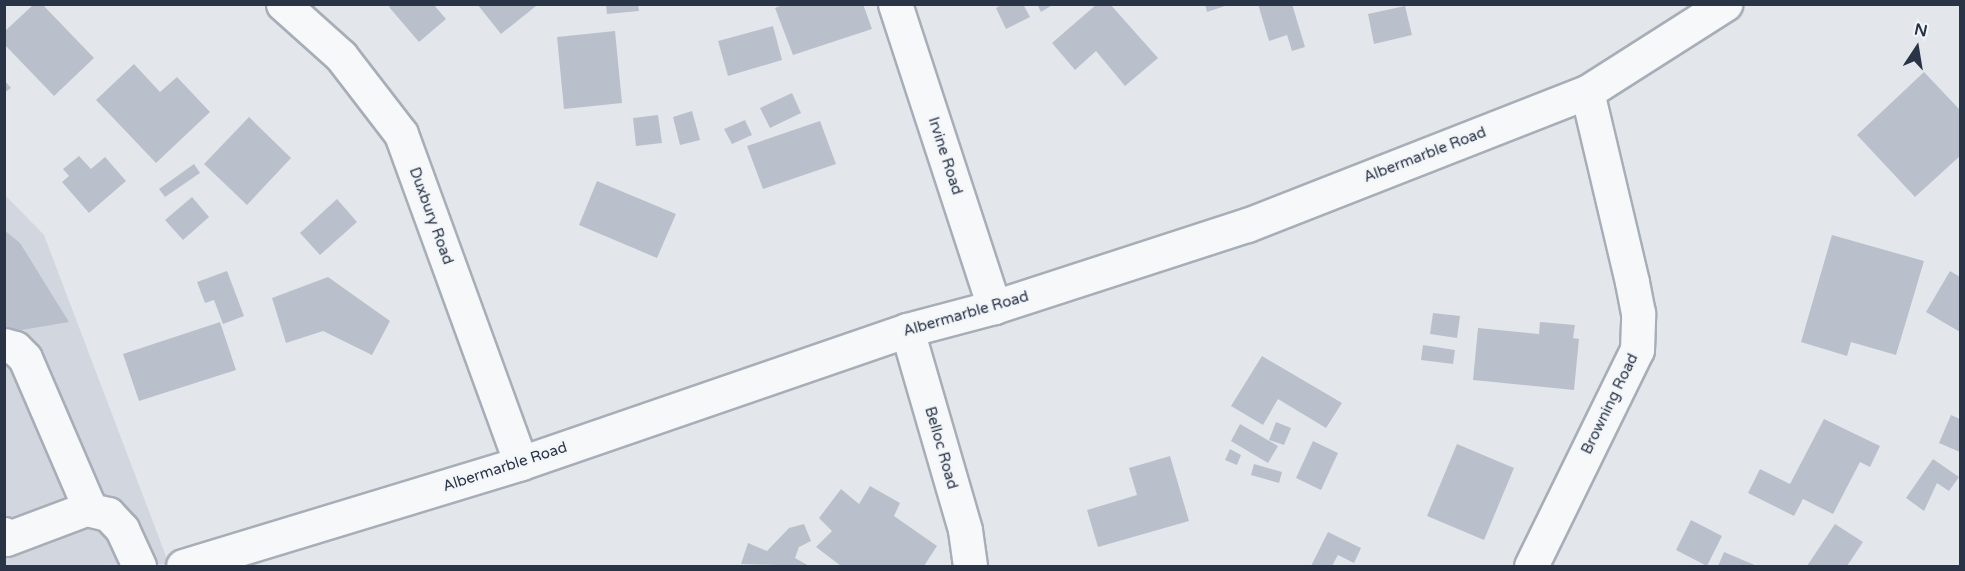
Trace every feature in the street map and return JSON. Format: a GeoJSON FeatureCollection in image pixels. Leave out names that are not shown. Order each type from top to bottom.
{"type":"FeatureCollection","features":[{"type":"Feature","properties":{"kind":"street","name":"Duxbury Road"},"geometry":{"type":"LineString","coordinates":[[283,4],[341,56],[401,134],[521,463]]}},
{"type":"Feature","properties":{"kind":"street","name":"Irvine Road"},"geometry":{"type":"LineString","coordinates":[[895,4],[994,307]]}},
{"type":"Feature","properties":{"kind":"street","name":"Albermarble Road"},"geometry":{"type":"LineString","coordinates":[[183,567],[521,463],[907,330],[994,307],[1247,225],[1587,92],[1725,4]]}},
{"type":"Feature","properties":{"kind":"street","name":"Browning Road"},"geometry":{"type":"LineString","coordinates":[[1531,567],[1637,350],[1638,313],[1632,282],[1587,92]]}},
{"type":"Feature","properties":{"kind":"street","name":"Belloc Road"},"geometry":{"type":"LineString","coordinates":[[907,330],[965,530],[970,567]]}},
{"type":"Feature","properties":{"kind":"street"},"geometry":{"type":"LineString","coordinates":[[4,345],[15,348],[25,358],[87,502],[86,509]]}},
{"type":"Feature","properties":{"kind":"street"},"geometry":{"type":"LineString","coordinates":[[4,534],[6,539],[86,509],[108,514],[122,529],[139,567]]}},
{"type":"Feature","properties":{"kind":"shaded area"},"geometry":{"type":"Polygon","coordinates":[[[4,194],[44,235],[169,564],[5,566],[4,194]]]}},
{"type":"Feature","properties":{"kind":"building"},"geometry":{"type":"Polygon","coordinates":[[[34,4],[42,4],[94,58],[54,96],[4,44],[4,32],[34,4]]]}},
{"type":"Feature","properties":{"kind":"building"},"geometry":{"type":"Polygon","coordinates":[[[477,4],[535,4],[536,6],[501,34],[477,4]]]}},
{"type":"Feature","properties":{"kind":"building"},"geometry":{"type":"Polygon","coordinates":[[[606,4],[638,4],[639,11],[607,14],[606,4]]]}},
{"type":"Feature","properties":{"kind":"building"},"geometry":{"type":"Polygon","coordinates":[[[785,4],[863,4],[872,29],[793,55],[775,8],[785,4]]]}},
{"type":"Feature","properties":{"kind":"building"},"geometry":{"type":"Polygon","coordinates":[[[1003,4],[1023,4],[1030,17],[1006,29],[996,8],[1003,4]]]}},
{"type":"Feature","properties":{"kind":"building"},"geometry":{"type":"Polygon","coordinates":[[[1037,4],[1054,4],[1041,12],[1037,4]]]}},
{"type":"Feature","properties":{"kind":"building"},"geometry":{"type":"Polygon","coordinates":[[[1097,4],[1110,4],[1158,58],[1125,86],[1096,51],[1075,70],[1052,43],[1097,4]]]}},
{"type":"Feature","properties":{"kind":"building"},"geometry":{"type":"Polygon","coordinates":[[[1205,4],[1228,4],[1228,5],[1207,12],[1205,4]]]}},
{"type":"Feature","properties":{"kind":"building"},"geometry":{"type":"Polygon","coordinates":[[[1258,4],[1292,4],[1305,47],[1292,51],[1287,35],[1269,41],[1258,4]]]}},
{"type":"Feature","properties":{"kind":"building"},"geometry":{"type":"Polygon","coordinates":[[[392,5],[434,5],[446,19],[419,42],[389,7],[392,5]]]}},
{"type":"Feature","properties":{"kind":"building"},"geometry":{"type":"Polygon","coordinates":[[[1405,6],[1412,35],[1374,44],[1368,14],[1405,6]]]}},
{"type":"Feature","properties":{"kind":"building"},"geometry":{"type":"Polygon","coordinates":[[[773,26],[782,60],[728,76],[718,41],[773,26]]]}},
{"type":"Feature","properties":{"kind":"building"},"geometry":{"type":"Polygon","coordinates":[[[615,31],[622,103],[564,109],[557,37],[615,31]]]}},
{"type":"Feature","properties":{"kind":"building"},"geometry":{"type":"Polygon","coordinates":[[[134,64],[160,92],[177,77],[210,112],[156,163],[96,100],[134,64]]]}},
{"type":"Feature","properties":{"kind":"building"},"geometry":{"type":"Polygon","coordinates":[[[1924,72],[1960,110],[1960,156],[1915,197],[1857,135],[1924,72]]]}},
{"type":"Feature","properties":{"kind":"building"},"geometry":{"type":"Polygon","coordinates":[[[4,80],[11,88],[4,93],[4,80]]]}},
{"type":"Feature","properties":{"kind":"building"},"geometry":{"type":"Polygon","coordinates":[[[792,93],[801,113],[770,128],[760,108],[792,93]]]}},
{"type":"Feature","properties":{"kind":"building"},"geometry":{"type":"Polygon","coordinates":[[[692,111],[700,140],[680,145],[673,117],[692,111]]]}},
{"type":"Feature","properties":{"kind":"building"},"geometry":{"type":"Polygon","coordinates":[[[658,115],[662,143],[636,146],[633,118],[658,115]]]}},
{"type":"Feature","properties":{"kind":"building"},"geometry":{"type":"Polygon","coordinates":[[[249,117],[291,158],[247,205],[204,164],[249,117]]]}},
{"type":"Feature","properties":{"kind":"building"},"geometry":{"type":"Polygon","coordinates":[[[745,120],[752,135],[732,144],[724,129],[745,120]]]}},
{"type":"Feature","properties":{"kind":"building"},"geometry":{"type":"Polygon","coordinates":[[[820,121],[836,164],[763,189],[747,146],[820,121]]]}},
{"type":"Feature","properties":{"kind":"building"},"geometry":{"type":"Polygon","coordinates":[[[79,156],[91,169],[105,157],[126,181],[89,213],[62,182],[69,176],[63,169],[79,156]]]}},
{"type":"Feature","properties":{"kind":"building"},"geometry":{"type":"Polygon","coordinates":[[[194,164],[200,173],[165,197],[159,189],[194,164]]]}},
{"type":"Feature","properties":{"kind":"building"},"geometry":{"type":"Polygon","coordinates":[[[597,181],[676,214],[657,258],[579,225],[597,181]]]}},
{"type":"Feature","properties":{"kind":"building"},"geometry":{"type":"Polygon","coordinates":[[[192,197],[209,217],[183,240],[165,220],[192,197]]]}},
{"type":"Feature","properties":{"kind":"building"},"geometry":{"type":"Polygon","coordinates":[[[337,199],[357,222],[320,255],[300,233],[337,199]]]}},
{"type":"Feature","properties":{"kind":"building"},"geometry":{"type":"Polygon","coordinates":[[[4,230],[20,243],[69,322],[4,333],[4,230]]]}},
{"type":"Feature","properties":{"kind":"building"},"geometry":{"type":"Polygon","coordinates":[[[1832,235],[1924,261],[1896,355],[1851,342],[1847,356],[1801,342],[1832,235]]]}},
{"type":"Feature","properties":{"kind":"building"},"geometry":{"type":"Polygon","coordinates":[[[227,271],[244,316],[223,324],[214,300],[205,303],[197,282],[227,271]]]}},
{"type":"Feature","properties":{"kind":"building"},"geometry":{"type":"Polygon","coordinates":[[[1950,271],[1960,277],[1960,332],[1926,312],[1950,271]]]}},
{"type":"Feature","properties":{"kind":"building"},"geometry":{"type":"Polygon","coordinates":[[[328,277],[390,321],[372,355],[323,331],[286,343],[272,298],[328,277]]]}},
{"type":"Feature","properties":{"kind":"building"},"geometry":{"type":"Polygon","coordinates":[[[1433,313],[1460,316],[1457,338],[1430,334],[1433,313]]]}},
{"type":"Feature","properties":{"kind":"building"},"geometry":{"type":"Polygon","coordinates":[[[220,322],[236,370],[139,401],[123,354],[220,322]]]}},
{"type":"Feature","properties":{"kind":"building"},"geometry":{"type":"Polygon","coordinates":[[[1540,322],[1575,325],[1573,338],[1579,339],[1574,390],[1473,380],[1478,328],[1539,334],[1540,322]]]}},
{"type":"Feature","properties":{"kind":"building"},"geometry":{"type":"Polygon","coordinates":[[[1423,345],[1455,350],[1453,364],[1421,360],[1423,345]]]}},
{"type":"Feature","properties":{"kind":"building"},"geometry":{"type":"Polygon","coordinates":[[[1262,356],[1342,403],[1326,428],[1278,399],[1263,425],[1231,406],[1262,356]]]}},
{"type":"Feature","properties":{"kind":"building"},"geometry":{"type":"Polygon","coordinates":[[[1951,415],[1960,419],[1960,452],[1939,443],[1951,415]]]}},
{"type":"Feature","properties":{"kind":"building"},"geometry":{"type":"Polygon","coordinates":[[[1824,419],[1880,446],[1870,467],[1860,462],[1833,514],[1803,499],[1794,516],[1748,493],[1760,469],[1790,484],[1824,419]]]}},
{"type":"Feature","properties":{"kind":"building"},"geometry":{"type":"Polygon","coordinates":[[[1276,422],[1291,428],[1284,445],[1269,440],[1276,422]]]}},
{"type":"Feature","properties":{"kind":"building"},"geometry":{"type":"Polygon","coordinates":[[[1240,424],[1278,446],[1268,463],[1231,441],[1240,424]]]}},
{"type":"Feature","properties":{"kind":"building"},"geometry":{"type":"Polygon","coordinates":[[[1313,441],[1338,453],[1321,490],[1296,478],[1313,441]]]}},
{"type":"Feature","properties":{"kind":"building"},"geometry":{"type":"Polygon","coordinates":[[[1457,444],[1514,468],[1484,540],[1427,516],[1457,444]]]}},
{"type":"Feature","properties":{"kind":"building"},"geometry":{"type":"Polygon","coordinates":[[[1230,449],[1241,455],[1237,465],[1225,460],[1230,449]]]}},
{"type":"Feature","properties":{"kind":"building"},"geometry":{"type":"Polygon","coordinates":[[[1170,456],[1189,521],[1098,547],[1087,510],[1137,495],[1129,468],[1170,456]]]}},
{"type":"Feature","properties":{"kind":"building"},"geometry":{"type":"Polygon","coordinates":[[[1933,459],[1959,477],[1949,491],[1937,483],[1924,511],[1906,498],[1933,459]]]}},
{"type":"Feature","properties":{"kind":"building"},"geometry":{"type":"Polygon","coordinates":[[[1254,464],[1282,472],[1279,483],[1251,475],[1254,464]]]}},
{"type":"Feature","properties":{"kind":"building"},"geometry":{"type":"Polygon","coordinates":[[[870,486],[900,503],[894,516],[937,546],[924,566],[841,566],[816,547],[832,531],[819,518],[841,489],[859,504],[870,486]]]}},
{"type":"Feature","properties":{"kind":"building"},"geometry":{"type":"Polygon","coordinates":[[[1691,520],[1722,536],[1707,566],[1676,550],[1691,520]]]}},
{"type":"Feature","properties":{"kind":"building"},"geometry":{"type":"Polygon","coordinates":[[[804,524],[811,541],[799,547],[795,558],[809,566],[741,564],[748,543],[767,551],[789,528],[804,524]]]}},
{"type":"Feature","properties":{"kind":"building"},"geometry":{"type":"Polygon","coordinates":[[[1835,524],[1863,542],[1847,566],[1807,566],[1835,524]]]}},
{"type":"Feature","properties":{"kind":"building"},"geometry":{"type":"Polygon","coordinates":[[[1328,532],[1361,548],[1354,563],[1338,555],[1332,566],[1311,566],[1328,532]]]}},
{"type":"Feature","properties":{"kind":"building"},"geometry":{"type":"Polygon","coordinates":[[[1724,552],[1757,566],[1718,566],[1724,552]]]}}]}
